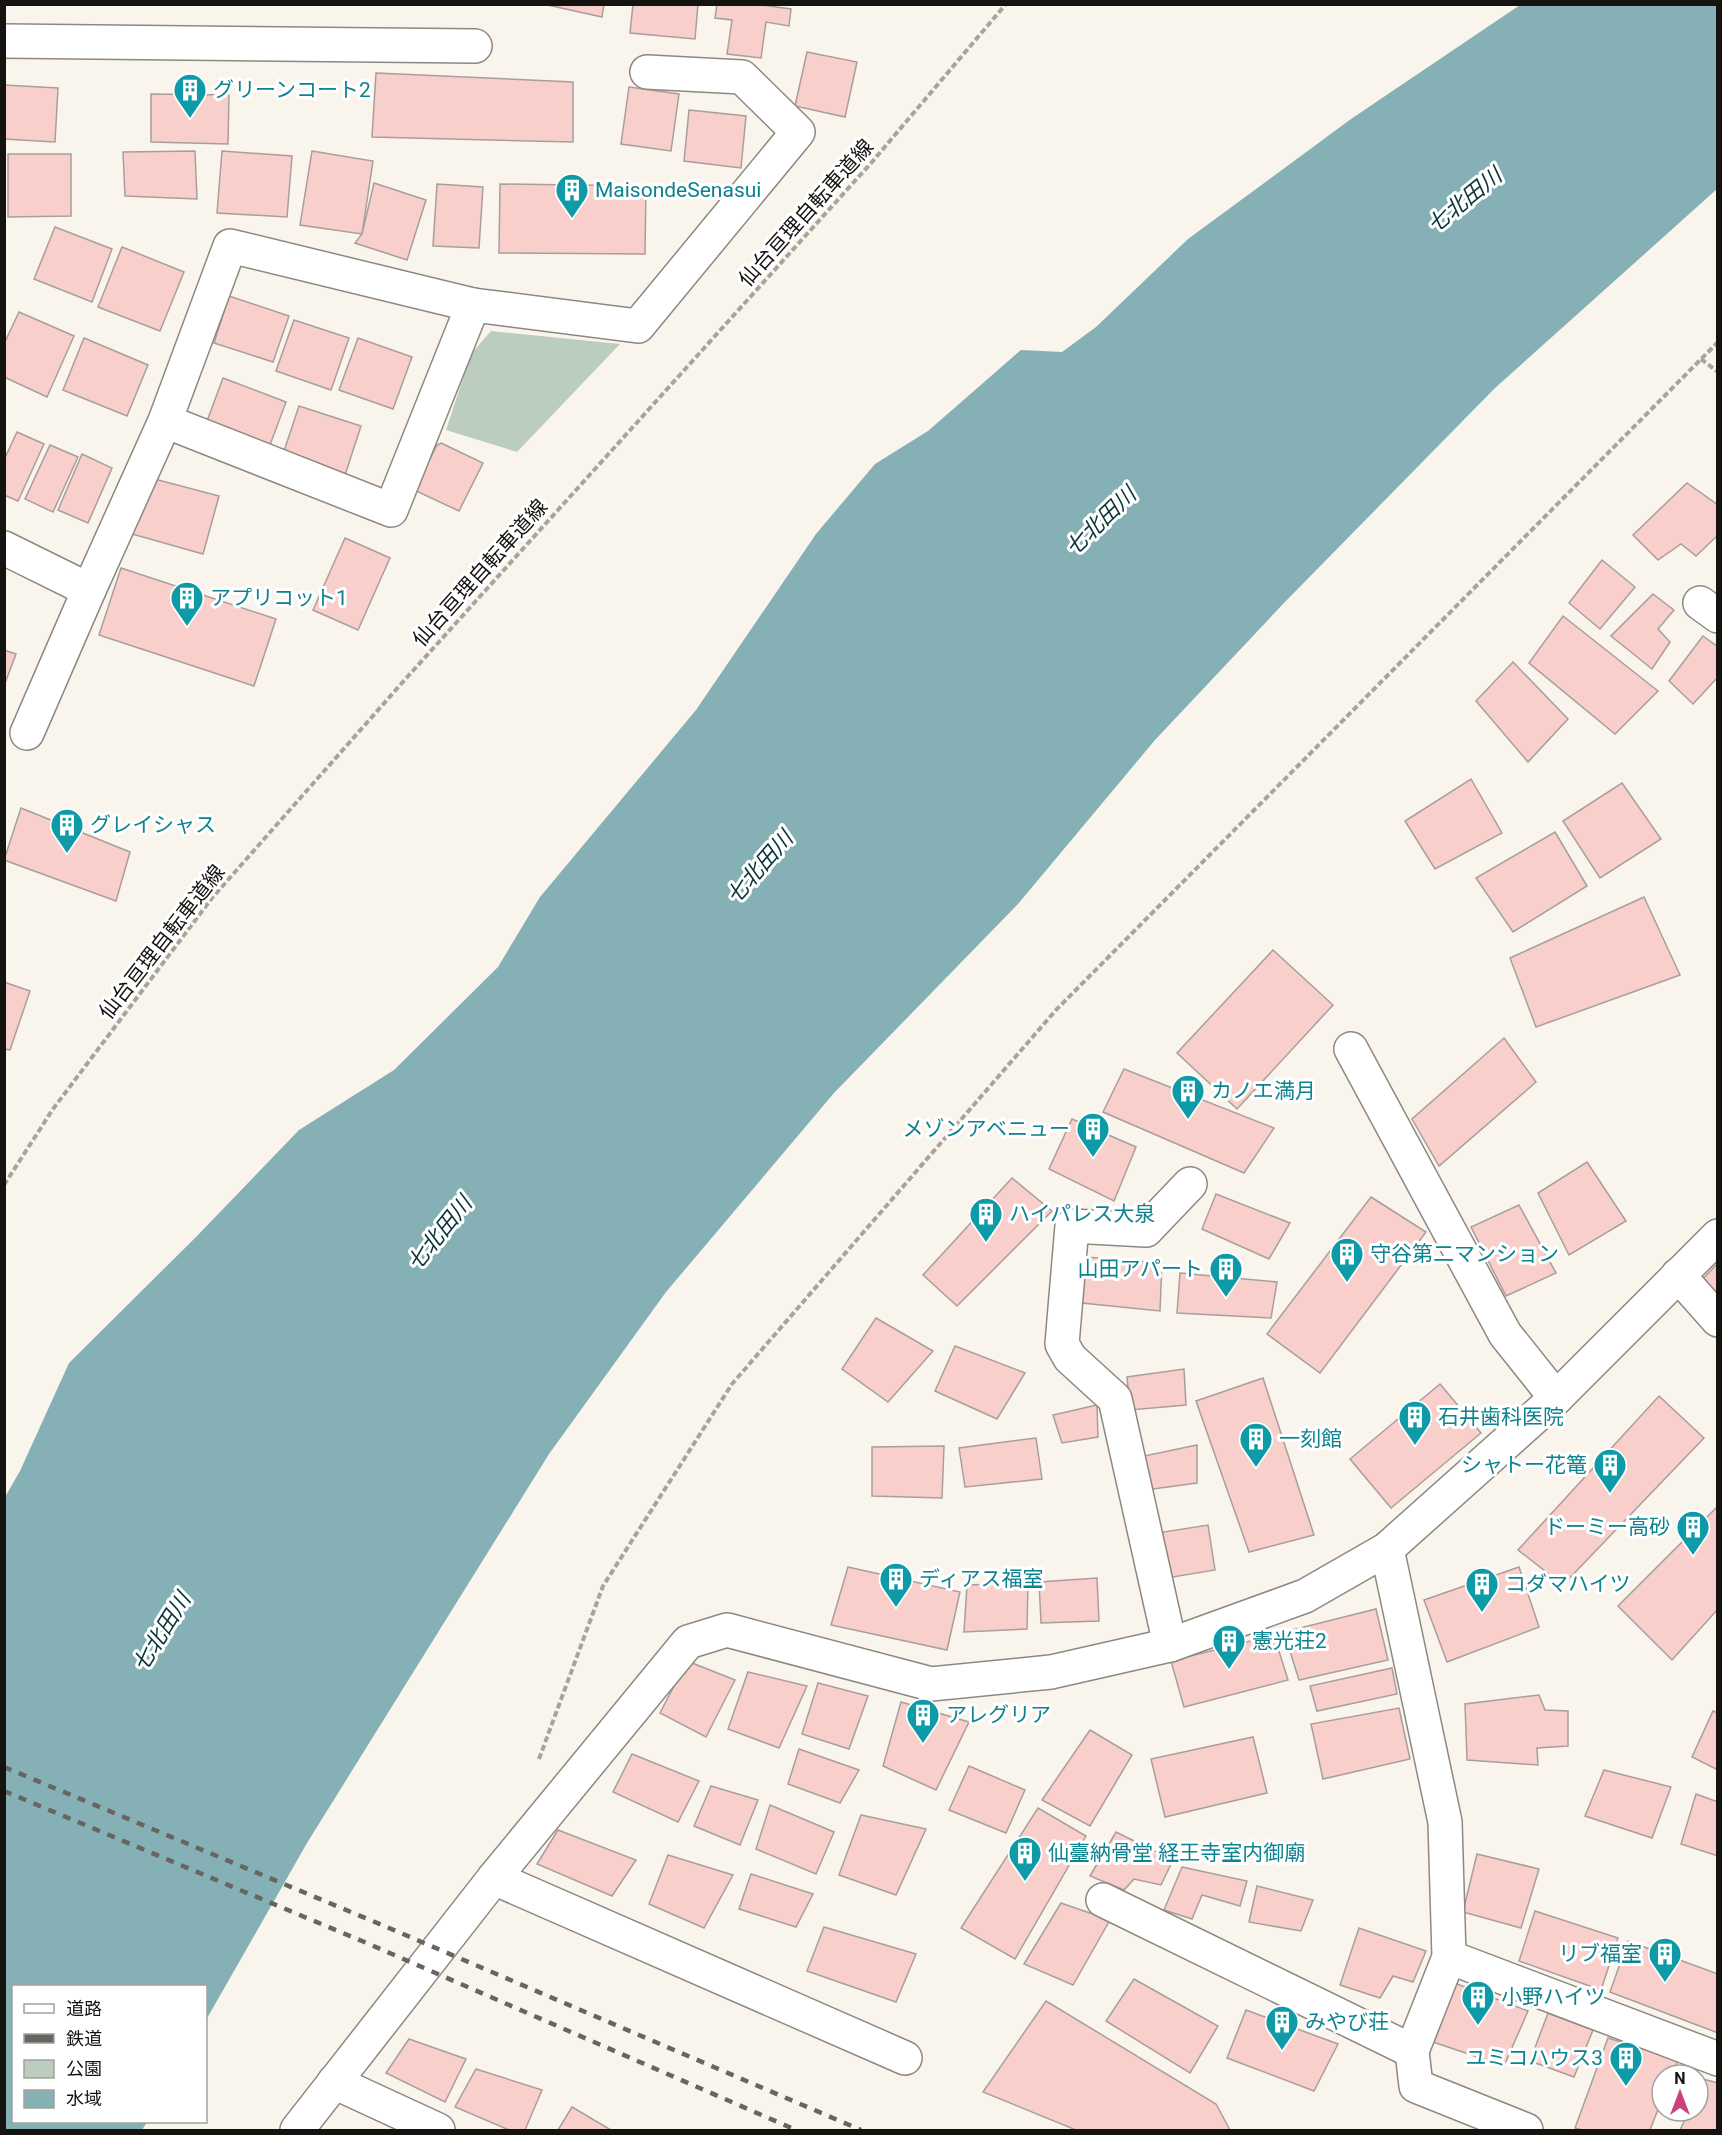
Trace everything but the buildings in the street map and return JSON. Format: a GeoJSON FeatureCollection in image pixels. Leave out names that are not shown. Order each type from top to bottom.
{"type":"FeatureCollection","features":[{"type":"Feature","properties":{"kind":"street"},"geometry":{"type":"LineString","coordinates":[[4,42],[475,46]]}},
{"type":"Feature","properties":{"kind":"street"},"geometry":{"type":"LineString","coordinates":[[27,733],[88,590],[165,421],[230,246],[473,305],[638,326],[798,132],[742,77],[647,72]]}},
{"type":"Feature","properties":{"kind":"street"},"geometry":{"type":"LineString","coordinates":[[165,421],[391,510],[473,305]]}},
{"type":"Feature","properties":{"kind":"street"},"geometry":{"type":"LineString","coordinates":[[4,548],[88,590]]}},
{"type":"Feature","properties":{"kind":"street"},"geometry":{"type":"LineString","coordinates":[[1351,1049],[1505,1334],[1556,1398]]}},
{"type":"Feature","properties":{"kind":"street"},"geometry":{"type":"LineString","coordinates":[[1170,1645],[1115,1399],[1070,1358],[1062,1344],[1072,1226],[1146,1230],[1190,1184]]}},
{"type":"Feature","properties":{"kind":"street"},"geometry":{"type":"LineString","coordinates":[[297,2130],[494,1878],[688,1642],[727,1630],[931,1684],[1051,1672],[1170,1645],[1305,1596],[1388,1549],[1556,1398],[1718,1236]]}},
{"type":"Feature","properties":{"kind":"street"},"geometry":{"type":"LineString","coordinates":[[1678,1275],[1718,1320]]}},
{"type":"Feature","properties":{"kind":"street"},"geometry":{"type":"LineString","coordinates":[[1388,1549],[1445,1822],[1449,1957],[1412,2051],[1416,2086],[1526,2130]]}},
{"type":"Feature","properties":{"kind":"street"},"geometry":{"type":"LineString","coordinates":[[494,1878],[905,2058]]}},
{"type":"Feature","properties":{"kind":"street"},"geometry":{"type":"LineString","coordinates":[[1103,1900],[1412,2051]]}},
{"type":"Feature","properties":{"kind":"street"},"geometry":{"type":"LineString","coordinates":[[1449,1957],[1718,2059]]}},
{"type":"Feature","properties":{"kind":"street"},"geometry":{"type":"LineString","coordinates":[[334,2082],[438,2130]]}},
{"type":"Feature","properties":{"kind":"path","name":"仙台亘理自転車道線"},"geometry":{"type":"LineString","coordinates":[[4,1185],[52,1109],[212,898],[393,692],[872,162],[1006,4]]}},
{"type":"Feature","properties":{"kind":"path"},"geometry":{"type":"LineString","coordinates":[[536,1766],[603,1586],[732,1384],[1056,1010],[1718,342]]}},
{"type":"Feature","properties":{"kind":"path"},"geometry":{"type":"LineString","coordinates":[[1701,359],[1718,372]]}},
{"type":"Feature","properties":{"kind":"green space"},"geometry":{"type":"Polygon","coordinates":[[[491,331],[620,344],[517,452],[446,430],[471,354],[491,331]]]}},
{"type":"Feature","properties":{"kind":"water","name":"七北田川"},"geometry":{"type":"Polygon","coordinates":[[[1520,5],[1717,5],[1717,189],[1494,389],[1282,605],[1155,740],[1018,904],[834,1093],[666,1292],[549,1454],[307,1843],[207,2018],[207,1985],[12,1985],[12,2123],[146,2123],[142,2130],[5,2130],[5,1497],[20,1471],[69,1363],[196,1237],[299,1130],[394,1070],[498,967],[540,897],[696,710],[816,534],[875,464],[928,431],[1021,350],[1062,352],[1096,327],[1188,239],[1351,119],[1520,5]]]}},
{"type":"Feature","properties":{"kind":"railway"},"geometry":{"type":"LineString","coordinates":[[4,1767],[382,1925],[861,2130]]}},
{"type":"Feature","properties":{"kind":"railway"},"geometry":{"type":"LineString","coordinates":[[4,1791],[369,1944],[796,2130]]}},
{"type":"Feature","properties":{"kind":"place","name":"グリーンコート2"},"geometry":{"type":"Point","coordinates":[190,119]}},
{"type":"Feature","properties":{"kind":"place","name":"MaisondeSenasui"},"geometry":{"type":"Point","coordinates":[572,219]}},
{"type":"Feature","properties":{"kind":"place","name":"アプリコット1"},"geometry":{"type":"Point","coordinates":[187,627]}},
{"type":"Feature","properties":{"kind":"place","name":"グレイシャス"},"geometry":{"type":"Point","coordinates":[67,854]}},
{"type":"Feature","properties":{"kind":"place","name":"カノエ満月"},"geometry":{"type":"Point","coordinates":[1188,1120]}},
{"type":"Feature","properties":{"kind":"place","name":"メゾンアベニュー"},"geometry":{"type":"Point","coordinates":[1093,1158]}},
{"type":"Feature","properties":{"kind":"place","name":"ハイパレス大泉"},"geometry":{"type":"Point","coordinates":[986,1243]}},
{"type":"Feature","properties":{"kind":"place","name":"守谷第二マンション"},"geometry":{"type":"Point","coordinates":[1347,1283]}},
{"type":"Feature","properties":{"kind":"place","name":"山田アパート"},"geometry":{"type":"Point","coordinates":[1226,1298]}},
{"type":"Feature","properties":{"kind":"place","name":"石井歯科医院"},"geometry":{"type":"Point","coordinates":[1415,1446]}},
{"type":"Feature","properties":{"kind":"place","name":"一刻館"},"geometry":{"type":"Point","coordinates":[1256,1468]}},
{"type":"Feature","properties":{"kind":"place","name":"シャトー花篭"},"geometry":{"type":"Point","coordinates":[1610,1494]}},
{"type":"Feature","properties":{"kind":"place","name":"ドーミー高砂"},"geometry":{"type":"Point","coordinates":[1693,1556]}},
{"type":"Feature","properties":{"kind":"place","name":"ディアス福室"},"geometry":{"type":"Point","coordinates":[896,1608]}},
{"type":"Feature","properties":{"kind":"place","name":"コダマハイツ"},"geometry":{"type":"Point","coordinates":[1482,1613]}},
{"type":"Feature","properties":{"kind":"place","name":"憲光荘2"},"geometry":{"type":"Point","coordinates":[1229,1670]}},
{"type":"Feature","properties":{"kind":"place","name":"アレグリア"},"geometry":{"type":"Point","coordinates":[923,1744]}},
{"type":"Feature","properties":{"kind":"place","name":"仙臺納骨堂 経王寺室内御廟"},"geometry":{"type":"Point","coordinates":[1025,1882]}},
{"type":"Feature","properties":{"kind":"place","name":"リブ福室"},"geometry":{"type":"Point","coordinates":[1665,1983]}},
{"type":"Feature","properties":{"kind":"place","name":"小野ハイツ"},"geometry":{"type":"Point","coordinates":[1478,2026]}},
{"type":"Feature","properties":{"kind":"place","name":"みやび荘"},"geometry":{"type":"Point","coordinates":[1282,2051]}},
{"type":"Feature","properties":{"kind":"place","name":"ユミコハウス3"},"geometry":{"type":"Point","coordinates":[1626,2087]}}]}
